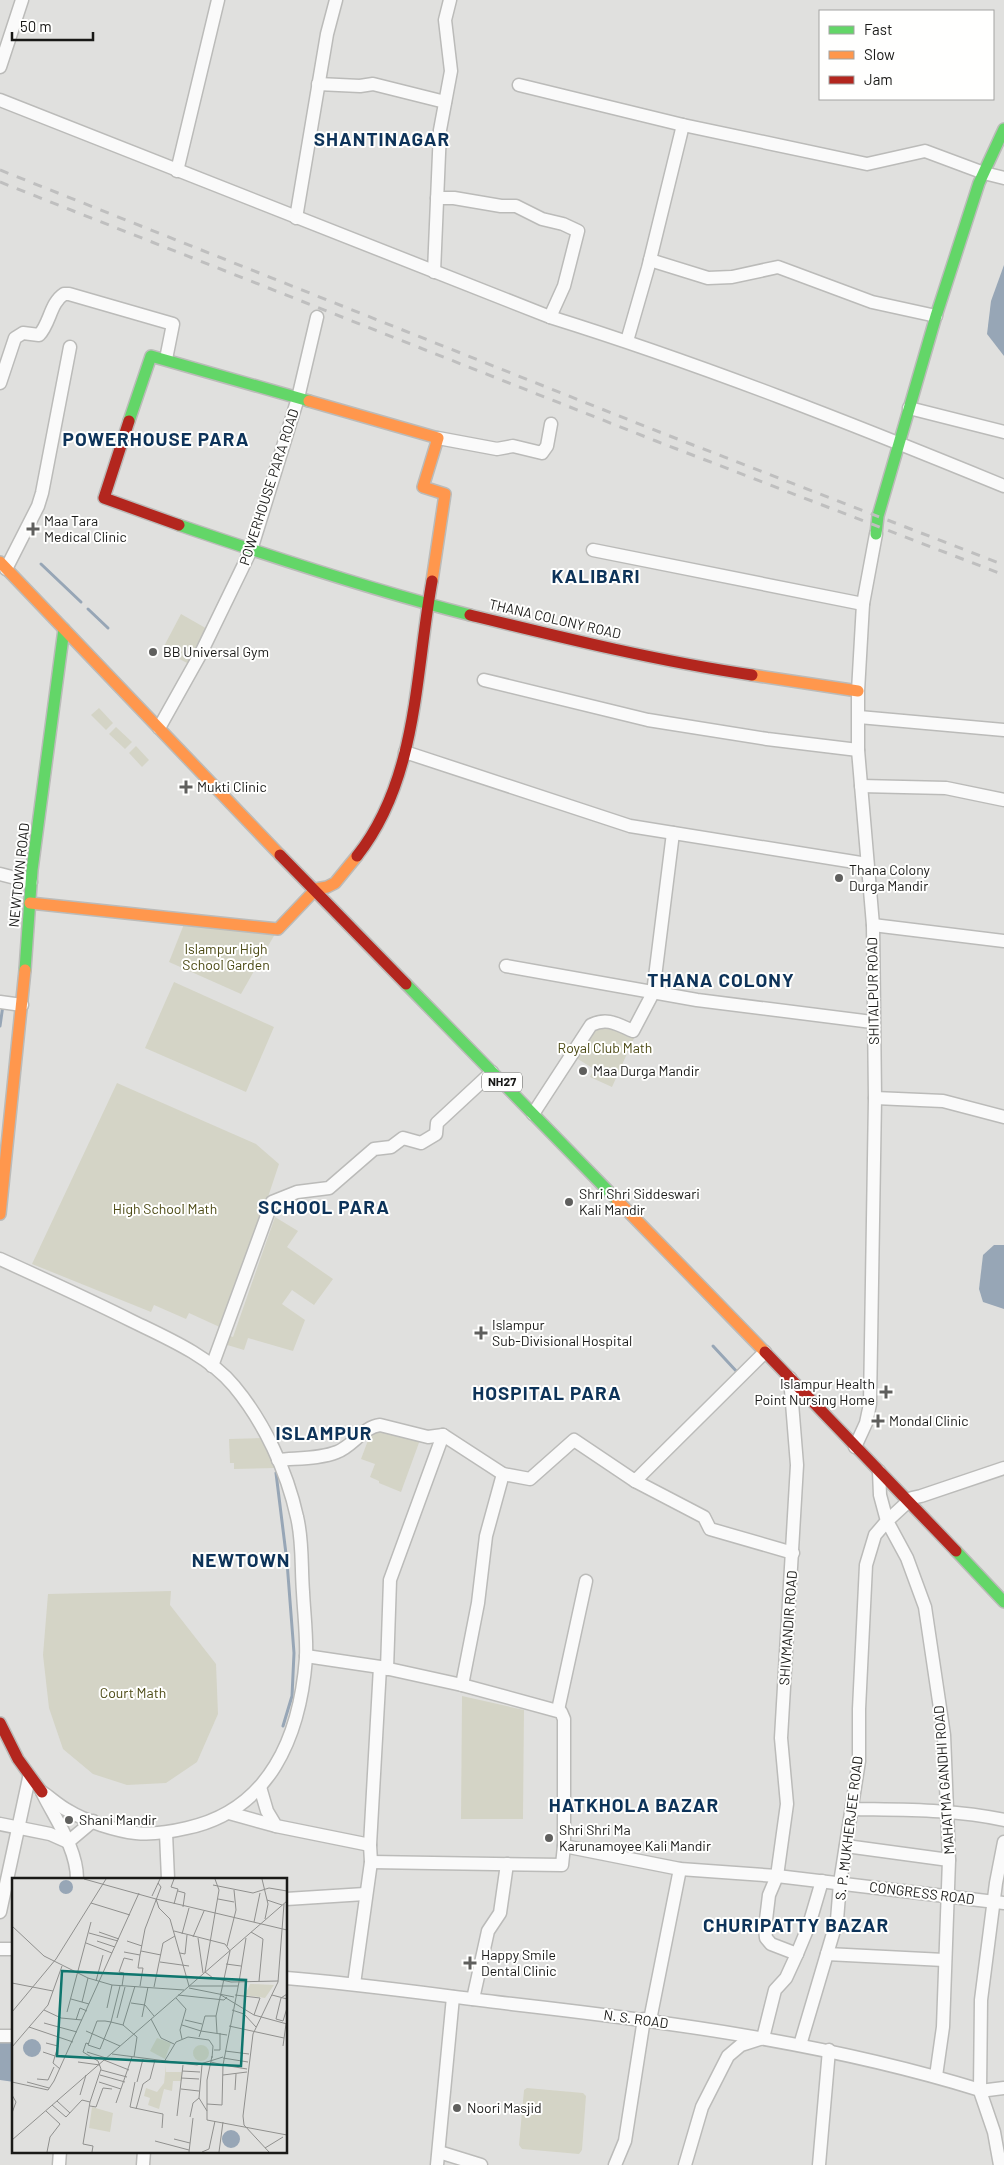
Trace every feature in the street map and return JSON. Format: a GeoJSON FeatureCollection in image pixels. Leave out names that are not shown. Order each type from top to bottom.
{"type":"FeatureCollection","features":[{"type":"Feature","properties":{"kind":"street"},"geometry":{"type":"LineString","coordinates":[[0,67],[22,0]]}},
{"type":"Feature","properties":{"kind":"street"},"geometry":{"type":"LineString","coordinates":[[178,171],[218,0]]}},
{"type":"Feature","properties":{"kind":"street"},"geometry":{"type":"LineString","coordinates":[[296,218],[318,84],[336,0]]}},
{"type":"Feature","properties":{"kind":"street"},"geometry":{"type":"LineString","coordinates":[[434,272],[440,130],[452,71],[445,20],[450,0]]}},
{"type":"Feature","properties":{"kind":"street"},"geometry":{"type":"LineString","coordinates":[[318,84],[360,86],[373,84],[445,102]]}},
{"type":"Feature","properties":{"kind":"street"},"geometry":{"type":"LineString","coordinates":[[519,85],[684,125],[867,164],[925,151],[984,173],[1004,178]]}},
{"type":"Feature","properties":{"kind":"street"},"geometry":{"type":"LineString","coordinates":[[0,100],[550,317],[626,341],[900,443],[1004,486]]}},
{"type":"Feature","properties":{"kind":"street"},"geometry":{"type":"LineString","coordinates":[[626,341],[650,260],[684,125]]}},
{"type":"Feature","properties":{"kind":"street"},"geometry":{"type":"LineString","coordinates":[[876,534],[876,525],[936,316],[984,173],[1004,129]]}},
{"type":"Feature","properties":{"kind":"street"},"geometry":{"type":"LineString","coordinates":[[437,198],[454,198],[501,206],[516,206],[542,220],[563,224],[578,231],[564,286],[550,317]]}},
{"type":"Feature","properties":{"kind":"street"},"geometry":{"type":"LineString","coordinates":[[650,260],[708,278],[732,277],[778,267],[872,302],[936,316]]}},
{"type":"Feature","properties":{"kind":"street"},"geometry":{"type":"LineString","coordinates":[[0,383],[15,338],[23,333],[39,334],[43,330],[55,305],[64,294],[69,294],[173,324],[166,359],[438,438],[497,449],[513,446],[542,453],[547,446],[551,424]]}},
{"type":"Feature","properties":{"kind":"street","name":"POWERHOUSE PARA ROAD"},"geometry":{"type":"LineString","coordinates":[[159,728],[201,653],[251,550],[298,398],[317,318]]}},
{"type":"Feature","properties":{"kind":"street"},"geometry":{"type":"LineString","coordinates":[[3,566],[40,499],[70,347]]}},
{"type":"Feature","properties":{"kind":"street","name":"THANA COLONY ROAD"},"geometry":{"type":"LineString","coordinates":[[166,359],[151,356],[104,498],[251,550],[427,604],[572,640],[702,668],[858,691]]}},
{"type":"Feature","properties":{"kind":"street"},"geometry":{"type":"LineString","coordinates":[[909,408],[1004,432]]}},
{"type":"Feature","properties":{"kind":"street"},"geometry":{"type":"LineString","coordinates":[[30,903],[278,929],[316,889],[326,889],[335,883],[367,844],[382,820],[405,752],[427,604],[441,534],[445,494],[423,488],[438,438]]}},
{"type":"Feature","properties":{"kind":"street","name":"SHITALPUR ROAD"},"geometry":{"type":"LineString","coordinates":[[855,1447],[866,1423],[870,1404],[875,1098],[872,1022],[873,924],[858,750],[858,691],[863,604],[876,534]]}},
{"type":"Feature","properties":{"kind":"street"},"geometry":{"type":"LineString","coordinates":[[593,550],[863,604]]}},
{"type":"Feature","properties":{"kind":"street","name":"NH27"},"geometry":{"type":"LineString","coordinates":[[3,566],[765,1352],[1004,1602]]}},
{"type":"Feature","properties":{"kind":"street","name":"NEWTOWN ROAD"},"geometry":{"type":"LineString","coordinates":[[0,1214],[4,1144],[22,1005],[31,882],[64,629]]}},
{"type":"Feature","properties":{"kind":"street"},"geometry":{"type":"LineString","coordinates":[[484,680],[648,720],[767,739],[858,750]]}},
{"type":"Feature","properties":{"kind":"street"},"geometry":{"type":"LineString","coordinates":[[859,717],[1004,730]]}},
{"type":"Feature","properties":{"kind":"street"},"geometry":{"type":"LineString","coordinates":[[405,752],[630,826],[867,864]]}},
{"type":"Feature","properties":{"kind":"street"},"geometry":{"type":"LineString","coordinates":[[861,786],[946,788],[1004,800]]}},
{"type":"Feature","properties":{"kind":"street"},"geometry":{"type":"LineString","coordinates":[[533,1114],[591,1025],[608,1020],[633,1030],[653,993],[673,833]]}},
{"type":"Feature","properties":{"kind":"street"},"geometry":{"type":"LineString","coordinates":[[0,874],[31,882]]}},
{"type":"Feature","properties":{"kind":"street"},"geometry":{"type":"LineString","coordinates":[[873,924],[1004,941]]}},
{"type":"Feature","properties":{"kind":"street"},"geometry":{"type":"LineString","coordinates":[[506,966],[653,993],[872,1022]]}},
{"type":"Feature","properties":{"kind":"street"},"geometry":{"type":"LineString","coordinates":[[0,1002],[22,1005]]}},
{"type":"Feature","properties":{"kind":"street"},"geometry":{"type":"LineString","coordinates":[[212,1366],[272,1202],[297,1192],[329,1188],[374,1149],[391,1146],[403,1138],[421,1143],[436,1134],[437,1123],[492,1072]]}},
{"type":"Feature","properties":{"kind":"street"},"geometry":{"type":"LineString","coordinates":[[875,1098],[943,1101],[1004,1117]]}},
{"type":"Feature","properties":{"kind":"street"},"geometry":{"type":"LineString","coordinates":[[0,1258],[77,1293],[170,1340],[212,1366],[233,1384],[254,1413],[278,1460],[294,1506],[299,1528],[306,1656],[300,1700],[292,1733],[276,1768],[245,1802],[208,1824],[166,1833],[135,1833],[93,1821],[69,1811],[42,1792],[29,1778],[8,1743],[0,1723]]}},
{"type":"Feature","properties":{"kind":"street"},"geometry":{"type":"LineString","coordinates":[[635,1481],[765,1352]]}},
{"type":"Feature","properties":{"kind":"street","name":"SHIVMANDIR ROAD"},"geometry":{"type":"LineString","coordinates":[[790,1378],[797,1465],[781,1738],[787,1804],[777,1876],[769,1895],[765,1928],[766,1938],[770,1944],[796,1954]]}},
{"type":"Feature","properties":{"kind":"street"},"geometry":{"type":"LineString","coordinates":[[278,1460],[332,1454],[346,1447],[373,1426],[380,1425],[428,1437],[443,1435],[503,1474],[530,1479],[574,1440],[635,1481],[704,1516],[710,1529],[793,1553]]}},
{"type":"Feature","properties":{"kind":"street"},"geometry":{"type":"LineString","coordinates":[[354,1984],[371,1862],[370,1845],[390,1580],[443,1435]]}},
{"type":"Feature","properties":{"kind":"street"},"geometry":{"type":"LineString","coordinates":[[887,1521],[912,1498],[1004,1468]]}},
{"type":"Feature","properties":{"kind":"street","name":"MAHATMA GANDHI ROAD"},"geometry":{"type":"LineString","coordinates":[[879,1471],[880,1495],[887,1521],[907,1558],[925,1607],[944,1735],[949,1860],[942,2026],[936,2076]]}},
{"type":"Feature","properties":{"kind":"street"},"geometry":{"type":"LineString","coordinates":[[462,1685],[478,1603],[486,1536],[503,1474]]}},
{"type":"Feature","properties":{"kind":"street","name":"S. P. MUKHERJEE ROAD"},"geometry":{"type":"LineString","coordinates":[[800,2045],[837,1920],[840,1883],[859,1761],[859,1709],[866,1565],[876,1535],[887,1521]]}},
{"type":"Feature","properties":{"kind":"street"},"geometry":{"type":"LineString","coordinates":[[558,1710],[561,1688],[586,1581]]}},
{"type":"Feature","properties":{"kind":"street"},"geometry":{"type":"LineString","coordinates":[[306,1656],[383,1668],[462,1685],[558,1710],[563,1714],[564,1846],[562,1865],[371,1862]]}},
{"type":"Feature","properties":{"kind":"street"},"geometry":{"type":"LineString","coordinates":[[0,1912],[29,1778]]}},
{"type":"Feature","properties":{"kind":"street"},"geometry":{"type":"LineString","coordinates":[[260,1787],[267,1811],[276,1826]]}},
{"type":"Feature","properties":{"kind":"street"},"geometry":{"type":"LineString","coordinates":[[42,1792],[68,1842],[77,1868],[77,1878]]}},
{"type":"Feature","properties":{"kind":"street"},"geometry":{"type":"LineString","coordinates":[[852,1809],[947,1811],[1004,1820]]}},
{"type":"Feature","properties":{"kind":"street"},"geometry":{"type":"LineString","coordinates":[[229,1813],[276,1826],[370,1845]]}},
{"type":"Feature","properties":{"kind":"street"},"geometry":{"type":"LineString","coordinates":[[68,1842],[93,1821]]}},
{"type":"Feature","properties":{"kind":"street"},"geometry":{"type":"LineString","coordinates":[[0,1824],[50,1834],[68,1842]]}},
{"type":"Feature","properties":{"kind":"street"},"geometry":{"type":"LineString","coordinates":[[166,1833],[168,1878]]}},
{"type":"Feature","properties":{"kind":"street"},"geometry":{"type":"LineString","coordinates":[[1000,2165],[994,2132],[980,2090],[981,2000],[999,1902],[1004,1842]]}},
{"type":"Feature","properties":{"kind":"street","name":"CONGRESS ROAD"},"geometry":{"type":"LineString","coordinates":[[564,1846],[680,1869],[777,1876],[999,1902]]}},
{"type":"Feature","properties":{"kind":"street"},"geometry":{"type":"LineString","coordinates":[[846,1846],[949,1860]]}},
{"type":"Feature","properties":{"kind":"street"},"geometry":{"type":"LineString","coordinates":[[473,1999],[488,1931],[500,1913],[507,1864]]}},
{"type":"Feature","properties":{"kind":"street"},"geometry":{"type":"LineString","coordinates":[[614,2165],[625,2142],[647,2020],[680,1869]]}},
{"type":"Feature","properties":{"kind":"street"},"geometry":{"type":"LineString","coordinates":[[685,2165],[702,2107],[728,2056],[741,2045],[763,2038],[775,1990],[786,1978],[809,1925],[822,1881]]}},
{"type":"Feature","properties":{"kind":"street"},"geometry":{"type":"LineString","coordinates":[[288,1899],[366,1894]]}},
{"type":"Feature","properties":{"kind":"street"},"geometry":{"type":"LineString","coordinates":[[827,1954],[944,1960]]}},
{"type":"Feature","properties":{"kind":"street","name":"N. S. ROAD"},"geometry":{"type":"LineString","coordinates":[[288,1978],[354,1984],[647,2020],[763,2038],[829,2050],[936,2076],[980,2090]]}},
{"type":"Feature","properties":{"kind":"street"},"geometry":{"type":"LineString","coordinates":[[437,2165],[453,1997]]}},
{"type":"Feature","properties":{"kind":"street"},"geometry":{"type":"LineString","coordinates":[[819,2165],[829,2050]]}},
{"type":"Feature","properties":{"kind":"street"},"geometry":{"type":"LineString","coordinates":[[980,2090],[1004,2088]]}},
{"type":"Feature","properties":{"kind":"street"},"geometry":{"type":"LineString","coordinates":[[59,2165],[60,2152]]}},
{"type":"Feature","properties":{"kind":"street"},"geometry":{"type":"LineString","coordinates":[[143,2165],[144,2152]]}},
{"type":"Feature","properties":{"kind":"street"},"geometry":{"type":"LineString","coordinates":[[439,2152],[481,2165]]}},
{"type":"Feature","properties":{"kind":"green space"},"geometry":{"type":"Polygon","coordinates":[[[181,614],[209,630],[191,665],[162,650],[181,614]]]}},
{"type":"Feature","properties":{"kind":"green space"},"geometry":{"type":"Polygon","coordinates":[[[99,708],[113,723],[106,730],[91,715],[99,708]]]}},
{"type":"Feature","properties":{"kind":"green space"},"geometry":{"type":"Polygon","coordinates":[[[116,727],[132,742],[125,749],[109,734],[116,727]]]}},
{"type":"Feature","properties":{"kind":"green space"},"geometry":{"type":"Polygon","coordinates":[[[136,746],[149,760],[142,767],[129,753],[136,746]]]}},
{"type":"Feature","properties":{"kind":"green space","name":"Islampur High School Garden"},"geometry":{"type":"Polygon","coordinates":[[[184,924],[275,934],[241,994],[169,962],[184,924]]]}},
{"type":"Feature","properties":{"kind":"green space"},"geometry":{"type":"Polygon","coordinates":[[[174,982],[274,1027],[246,1092],[145,1048],[174,982]]]}},
{"type":"Feature","properties":{"kind":"green space","name":"Royal Club Math"},"geometry":{"type":"Polygon","coordinates":[[[601,1024],[635,1036],[612,1087],[590,1077],[594,1069],[573,1056],[586,1035],[601,1024]]]}},
{"type":"Feature","properties":{"kind":"green space","name":"High School Math"},"geometry":{"type":"Polygon","coordinates":[[[117,1083],[256,1144],[279,1164],[268,1197],[271,1198],[224,1329],[189,1313],[186,1319],[154,1305],[151,1312],[32,1264],[117,1083]]]}},
{"type":"Feature","properties":{"kind":"green space"},"geometry":{"type":"Polygon","coordinates":[[[275,1217],[298,1231],[287,1247],[333,1279],[314,1305],[292,1290],[282,1304],[305,1320],[293,1351],[248,1338],[244,1350],[224,1344],[227,1335],[233,1337],[275,1217]]]}},
{"type":"Feature","properties":{"kind":"green space"},"geometry":{"type":"Polygon","coordinates":[[[376,1429],[420,1440],[401,1492],[370,1477],[375,1464],[361,1459],[370,1435],[376,1429]]]}},
{"type":"Feature","properties":{"kind":"green space"},"geometry":{"type":"Polygon","coordinates":[[[261,1438],[275,1468],[234,1469],[234,1463],[230,1463],[229,1439],[261,1438]]]}},
{"type":"Feature","properties":{"kind":"green space","name":"Court Math"},"geometry":{"type":"Polygon","coordinates":[[[171,1591],[170,1605],[216,1664],[218,1714],[197,1762],[166,1783],[127,1785],[93,1774],[63,1749],[49,1708],[43,1655],[48,1594],[171,1591]]]}},
{"type":"Feature","properties":{"kind":"green space"},"geometry":{"type":"Polygon","coordinates":[[[462,1696],[524,1710],[523,1819],[461,1819],[462,1696]]]}},
{"type":"Feature","properties":{"kind":"green space"},"geometry":{"type":"Polygon","coordinates":[[[527,2088],[583,2093],[586,2096],[582,2150],[579,2154],[522,2149],[519,2145],[524,2090],[527,2088]]]}},
{"type":"Feature","properties":{"kind":"water"},"geometry":{"type":"Polygon","coordinates":[[[1004,265],[1004,356],[987,334],[991,301],[1004,265]]]}},
{"type":"Feature","properties":{"kind":"water"},"geometry":{"type":"Polygon","coordinates":[[[994,1245],[1004,1245],[1004,1309],[983,1302],[979,1289],[983,1255],[994,1245]]]}},
{"type":"Feature","properties":{"kind":"water"},"geometry":{"type":"Polygon","coordinates":[[[0,2040],[12,2040],[12,2082],[0,2080],[0,2040]]]}},
{"type":"Feature","properties":{"kind":"waterway"},"geometry":{"type":"LineString","coordinates":[[41,564],[81,602]]}},
{"type":"Feature","properties":{"kind":"waterway"},"geometry":{"type":"LineString","coordinates":[[88,609],[108,628]]}},
{"type":"Feature","properties":{"kind":"waterway"},"geometry":{"type":"LineString","coordinates":[[0,1026],[3,1005]]}},
{"type":"Feature","properties":{"kind":"waterway"},"geometry":{"type":"LineString","coordinates":[[713,1346],[738,1373]]}},
{"type":"Feature","properties":{"kind":"waterway"},"geometry":{"type":"LineString","coordinates":[[276,1473],[287,1562],[294,1653],[292,1696],[283,1726]]}},
{"type":"Feature","properties":{"kind":"railway"},"geometry":{"type":"LineString","coordinates":[[0,170],[662,433],[1004,565]]}},
{"type":"Feature","properties":{"kind":"railway"},"geometry":{"type":"LineString","coordinates":[[0,182],[656,441],[1004,575]]}},
{"type":"Feature","properties":{"kind":"traffic: fast"},"geometry":{"type":"LineString","coordinates":[[876,534],[878,516],[936,316],[979,183],[1004,129]]}},
{"type":"Feature","properties":{"kind":"traffic: fast"},"geometry":{"type":"LineString","coordinates":[[129,421],[151,356],[309,401]]}},
{"type":"Feature","properties":{"kind":"traffic: fast"},"geometry":{"type":"LineString","coordinates":[[179,525],[324,573],[470,615]]}},
{"type":"Feature","properties":{"kind":"traffic: fast"},"geometry":{"type":"LineString","coordinates":[[25,970],[32,870],[64,629]]}},
{"type":"Feature","properties":{"kind":"traffic: fast"},"geometry":{"type":"LineString","coordinates":[[406,984],[617,1200]]}},
{"type":"Feature","properties":{"kind":"traffic: fast"},"geometry":{"type":"LineString","coordinates":[[956,1551],[1004,1602]]}},
{"type":"Feature","properties":{"kind":"traffic: slow"},"geometry":{"type":"LineString","coordinates":[[309,401],[438,438],[423,487],[445,494],[432,581]]}},
{"type":"Feature","properties":{"kind":"traffic: slow"},"geometry":{"type":"LineString","coordinates":[[0,562],[280,855]]}},
{"type":"Feature","properties":{"kind":"traffic: slow"},"geometry":{"type":"LineString","coordinates":[[752,675],[858,691]]}},
{"type":"Feature","properties":{"kind":"traffic: slow"},"geometry":{"type":"LineString","coordinates":[[30,903],[278,929],[316,889],[335,883],[357,856]]}},
{"type":"Feature","properties":{"kind":"traffic: slow"},"geometry":{"type":"LineString","coordinates":[[0,1214],[25,970]]}},
{"type":"Feature","properties":{"kind":"traffic: slow"},"geometry":{"type":"LineString","coordinates":[[617,1200],[765,1352]]}},
{"type":"Feature","properties":{"kind":"traffic: jam"},"geometry":{"type":"LineString","coordinates":[[129,421],[104,498],[179,525]]}},
{"type":"Feature","properties":{"kind":"traffic: jam"},"geometry":{"type":"LineString","coordinates":[[357,856],[377,826],[392,794],[403,760],[417,689],[432,581]]}},
{"type":"Feature","properties":{"kind":"traffic: jam"},"geometry":{"type":"LineString","coordinates":[[470,615],[646,656],[752,675]]}},
{"type":"Feature","properties":{"kind":"traffic: jam"},"geometry":{"type":"LineString","coordinates":[[280,855],[406,984]]}},
{"type":"Feature","properties":{"kind":"traffic: jam"},"geometry":{"type":"LineString","coordinates":[[765,1352],[956,1551]]}},
{"type":"Feature","properties":{"kind":"traffic: jam"},"geometry":{"type":"LineString","coordinates":[[0,1723],[18,1759],[42,1792]]}},
{"type":"Feature","properties":{"kind":"place","name":"Maa Tara Medical Clinic"},"geometry":{"type":"Point","coordinates":[33,529]}},
{"type":"Feature","properties":{"kind":"place","name":"BB Universal Gym"},"geometry":{"type":"Point","coordinates":[153,652]}},
{"type":"Feature","properties":{"kind":"place","name":"Mukti Clinic"},"geometry":{"type":"Point","coordinates":[186,787]}},
{"type":"Feature","properties":{"kind":"place","name":"Thana Colony Durga Mandir"},"geometry":{"type":"Point","coordinates":[839,878]}},
{"type":"Feature","properties":{"kind":"place","name":"Maa Durga Mandir"},"geometry":{"type":"Point","coordinates":[583,1071]}},
{"type":"Feature","properties":{"kind":"place","name":"Shri Shri Siddeswari Kali Mandir"},"geometry":{"type":"Point","coordinates":[569,1202]}},
{"type":"Feature","properties":{"kind":"place","name":"Islampur Sub-Divisional Hospital"},"geometry":{"type":"Point","coordinates":[481,1333]}},
{"type":"Feature","properties":{"kind":"place","name":"Islampur Health Point Nursing Home"},"geometry":{"type":"Point","coordinates":[886,1392]}},
{"type":"Feature","properties":{"kind":"place","name":"Mondal Clinic"},"geometry":{"type":"Point","coordinates":[878,1421]}},
{"type":"Feature","properties":{"kind":"place","name":"Shani Mandir"},"geometry":{"type":"Point","coordinates":[69,1820]}},
{"type":"Feature","properties":{"kind":"place","name":"Shri Shri Ma Karunamoyee Kali Mandir"},"geometry":{"type":"Point","coordinates":[549,1838]}},
{"type":"Feature","properties":{"kind":"place","name":"Happy Smile Dental Clinic"},"geometry":{"type":"Point","coordinates":[470,1963]}},
{"type":"Feature","properties":{"kind":"place","name":"Noori Masjid"},"geometry":{"type":"Point","coordinates":[457,2108]}},
{"type":"Feature","properties":{"kind":"district","name":"SHANTINAGAR"},"geometry":{"type":"Point","coordinates":[382,139]}},
{"type":"Feature","properties":{"kind":"district","name":"POWERHOUSE PARA"},"geometry":{"type":"Point","coordinates":[156,439]}},
{"type":"Feature","properties":{"kind":"district","name":"KALIBARI"},"geometry":{"type":"Point","coordinates":[596,576]}},
{"type":"Feature","properties":{"kind":"district","name":"THANA COLONY"},"geometry":{"type":"Point","coordinates":[721,980]}},
{"type":"Feature","properties":{"kind":"district","name":"SCHOOL PARA"},"geometry":{"type":"Point","coordinates":[324,1207]}},
{"type":"Feature","properties":{"kind":"district","name":"HOSPITAL PARA"},"geometry":{"type":"Point","coordinates":[547,1393]}},
{"type":"Feature","properties":{"kind":"district","name":"ISLAMPUR"},"geometry":{"type":"Point","coordinates":[324,1433]}},
{"type":"Feature","properties":{"kind":"district","name":"NEWTOWN"},"geometry":{"type":"Point","coordinates":[241,1560]}},
{"type":"Feature","properties":{"kind":"district","name":"HATKHOLA BAZAR"},"geometry":{"type":"Point","coordinates":[634,1805]}},
{"type":"Feature","properties":{"kind":"district","name":"CHURIPATTY BAZAR"},"geometry":{"type":"Point","coordinates":[796,1925]}}]}
